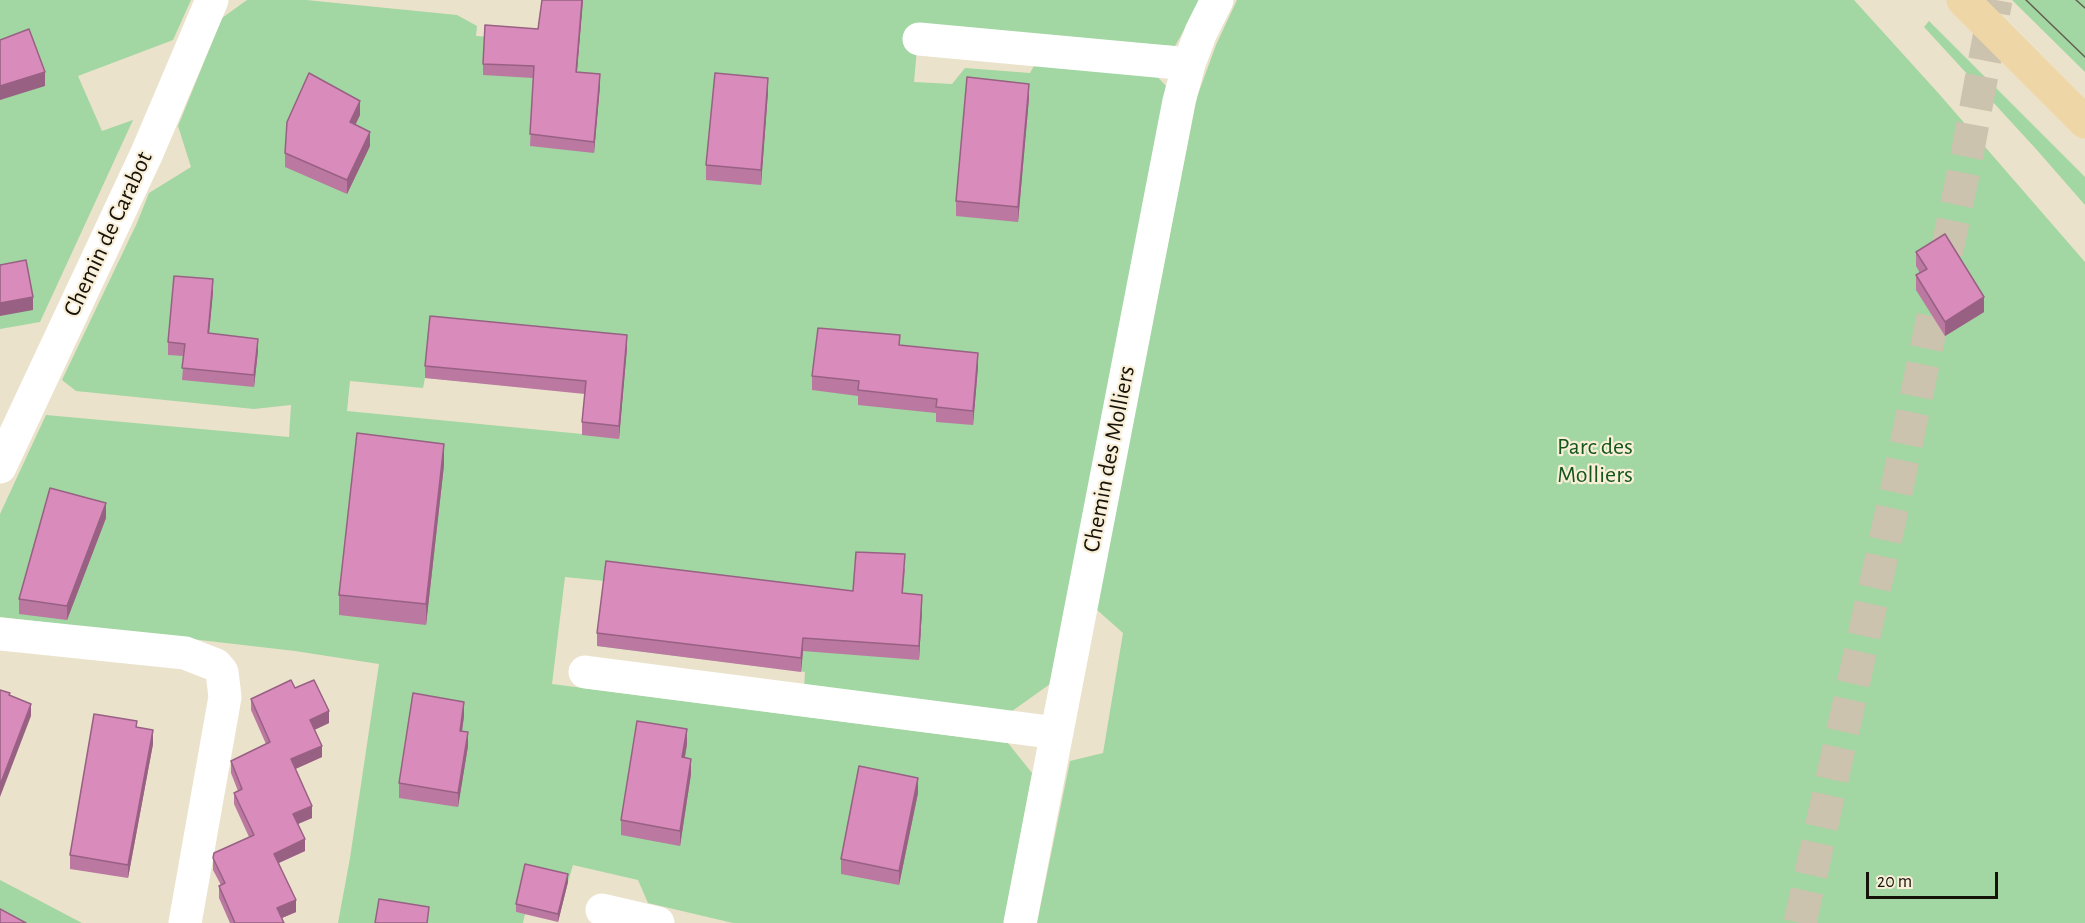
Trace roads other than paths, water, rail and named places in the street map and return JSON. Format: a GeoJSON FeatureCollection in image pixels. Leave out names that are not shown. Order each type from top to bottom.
{"type":"FeatureCollection","features":[{"type":"Feature","properties":{"kind":"main road"},"geometry":{"type":"LineString","coordinates":[[1963,0],[2085,122]]}},
{"type":"Feature","properties":{"kind":"street","name":"Chemin de Carabot"},"geometry":{"type":"LineString","coordinates":[[0,466],[147,153],[212,0]]}},
{"type":"Feature","properties":{"kind":"street","name":"Chemin des Molliers"},"geometry":{"type":"LineString","coordinates":[[1020,923],[1168,156],[1189,64],[1201,32],[1217,0]]}},
{"type":"Feature","properties":{"kind":"street"},"geometry":{"type":"LineString","coordinates":[[919,39],[1189,64]]}},
{"type":"Feature","properties":{"kind":"street"},"geometry":{"type":"LineString","coordinates":[[0,634],[186,653],[216,665],[222,672],[225,698],[185,923]]}},
{"type":"Feature","properties":{"kind":"street"},"geometry":{"type":"LineString","coordinates":[[585,672],[1056,733]]}},
{"type":"Feature","properties":{"kind":"street"},"geometry":{"type":"LineString","coordinates":[[602,910],[658,923]]}},
{"type":"Feature","properties":{"kind":"tunnel"},"geometry":{"type":"LineString","coordinates":[[1800,923],[1898,483],[1967,155],[1996,0]]}},
{"type":"Feature","properties":{"kind":"tram line"},"geometry":{"type":"LineString","coordinates":[[2026,0],[2085,57]]}},
{"type":"Feature","properties":{"kind":"tram line"},"geometry":{"type":"LineString","coordinates":[[2076,0],[2085,8]]}},
{"type":"Feature","properties":{"kind":"park label","name":"Parc des Molliers"},"geometry":{"type":"Point","coordinates":[1595,461]}}]}
